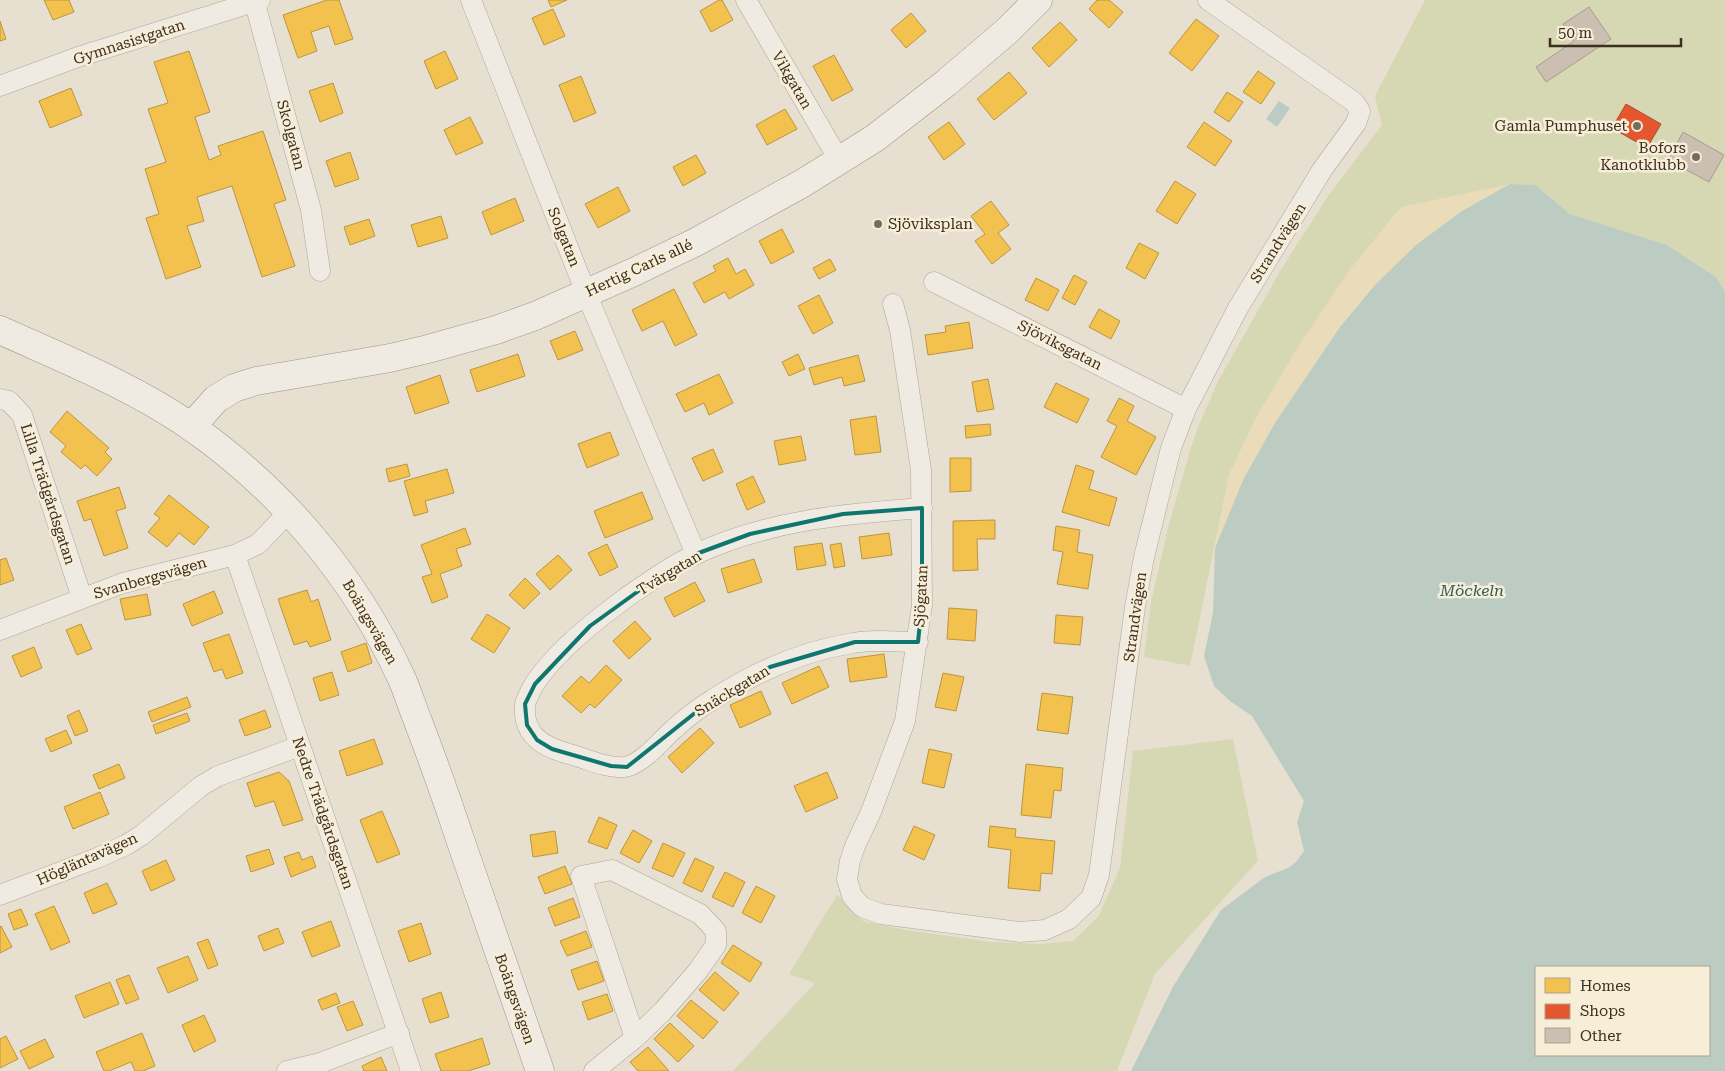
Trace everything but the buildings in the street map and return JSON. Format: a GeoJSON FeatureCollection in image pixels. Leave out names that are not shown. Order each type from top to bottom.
{"type":"FeatureCollection","features":[{"type":"Feature","properties":{"kind":"street","name":"Solgatan"},"geometry":{"type":"LineString","coordinates":[[472,0],[586,293],[696,554]]}},
{"type":"Feature","properties":{"kind":"street","name":"Vikgatan"},"geometry":{"type":"LineString","coordinates":[[746,0],[839,160]]}},
{"type":"Feature","properties":{"kind":"street","name":"Hertig Carls allé"},"geometry":{"type":"LineString","coordinates":[[190,426],[216,399],[234,388],[256,381],[428,350],[520,322],[696,242],[803,183],[875,138],[946,83],[1007,31],[1038,0]]}},
{"type":"Feature","properties":{"kind":"street","name":"Strandvägen"},"geometry":{"type":"LineString","coordinates":[[847,879],[852,896],[862,908],[881,914],[1020,932],[1045,930],[1069,919],[1091,898],[1099,875],[1135,607],[1144,557],[1171,448],[1186,409],[1238,308],[1322,170],[1356,123],[1360,112],[1354,102],[1208,0]]}},
{"type":"Feature","properties":{"kind":"street","name":"Gymnasistgatan"},"geometry":{"type":"LineString","coordinates":[[0,86],[78,58],[256,1]]}},
{"type":"Feature","properties":{"kind":"street","name":"Skolgatan"},"geometry":{"type":"LineString","coordinates":[[256,1],[311,210],[320,271]]}},
{"type":"Feature","properties":{"kind":"street","name":"Sjöviksgatan"},"geometry":{"type":"LineString","coordinates":[[934,282],[1186,409]]}},
{"type":"Feature","properties":{"kind":"street","name":"Sjögatan"},"geometry":{"type":"LineString","coordinates":[[847,879],[850,861],[871,812],[904,721],[918,642],[922,605],[921,470],[900,330],[893,304]]}},
{"type":"Feature","properties":{"kind":"street","name":"Boängsvägen"},"geometry":{"type":"LineString","coordinates":[[0,330],[121,387],[165,410],[190,426],[231,458],[290,511],[332,560],[370,616],[402,680],[435,767],[540,1071]]}},
{"type":"Feature","properties":{"kind":"street","name":"Lilla Trädgårdsgatan"},"geometry":{"type":"LineString","coordinates":[[1,399],[10,402],[22,415],[82,598]]}},
{"type":"Feature","properties":{"kind":"street","name":"Tvärgatan"},"geometry":{"type":"LineString","coordinates":[[563,752],[552,749],[537,740],[527,725],[525,704],[535,684],[556,658],[590,626],[662,574],[696,554],[750,534],[789,524],[843,514],[922,508]]}},
{"type":"Feature","properties":{"kind":"street","name":"Svanbergsvägen"},"geometry":{"type":"LineString","coordinates":[[0,630],[123,583],[235,555],[258,544],[290,511]]}},
{"type":"Feature","properties":{"kind":"street","name":"Nedre Trädgårdsgatan"},"geometry":{"type":"LineString","coordinates":[[235,555],[411,1071]]}},
{"type":"Feature","properties":{"kind":"street","name":"Snäckgatan"},"geometry":{"type":"LineString","coordinates":[[563,752],[610,766],[627,767],[643,758],[676,726],[710,701],[770,667],[796,657],[855,642],[918,642]]}},
{"type":"Feature","properties":{"kind":"street","name":"Högläntavägen"},"geometry":{"type":"LineString","coordinates":[[0,896],[126,845],[142,835],[201,786],[218,776],[300,746]]}},
{"type":"Feature","properties":{"kind":"street"},"geometry":{"type":"LineString","coordinates":[[594,1071],[635,1038],[664,1011],[697,972],[716,945],[716,931],[700,914],[612,870],[582,876],[635,1038]]}},
{"type":"Feature","properties":{"kind":"street"},"geometry":{"type":"LineString","coordinates":[[287,1071],[320,1063],[398,1033]]}},
{"type":"Feature","properties":{"kind":"highlighted area"},"geometry":{"type":"Polygon","coordinates":[[[922,508],[922,605],[918,642],[855,642],[770,667],[710,701],[627,767],[611,766],[552,749],[537,740],[527,725],[525,704],[535,684],[590,626],[662,574],[696,554],[750,534],[843,514],[922,508]]]}},
{"type":"Feature","properties":{"kind":"green space"},"geometry":{"type":"Polygon","coordinates":[[[1425,0],[1725,0],[1725,292],[1716,277],[1667,245],[1570,214],[1535,185],[1510,184],[1351,268],[1300,344],[1256,418],[1229,475],[1190,666],[1144,657],[1151,602],[1169,524],[1199,425],[1218,381],[1282,268],[1328,196],[1382,125],[1375,96],[1425,0]]]}},
{"type":"Feature","properties":{"kind":"green space"},"geometry":{"type":"Polygon","coordinates":[[[1233,739],[1258,861],[1155,974],[1117,1071],[733,1071],[815,983],[789,974],[837,895],[863,921],[906,930],[991,942],[1041,944],[1073,941],[1098,917],[1120,868],[1133,751],[1233,739]]]}},
{"type":"Feature","properties":{"kind":"sand"},"geometry":{"type":"Polygon","coordinates":[[[1510,184],[1462,211],[1416,245],[1375,285],[1340,327],[1275,423],[1244,478],[1215,548],[1229,475],[1256,418],[1300,344],[1351,268],[1401,207],[1510,184]]]}},
{"type":"Feature","properties":{"kind":"water"},"geometry":{"type":"Polygon","coordinates":[[[1279,101],[1290,108],[1277,127],[1266,119],[1279,101]]]}},
{"type":"Feature","properties":{"kind":"water","name":"Möckeln"},"geometry":{"type":"Polygon","coordinates":[[[1510,184],[1535,185],[1570,214],[1667,245],[1716,277],[1725,292],[1725,1071],[1131,1071],[1174,985],[1221,910],[1265,877],[1288,868],[1296,862],[1304,851],[1297,822],[1304,801],[1252,716],[1230,701],[1214,686],[1204,656],[1213,613],[1215,548],[1244,478],[1275,423],[1340,327],[1375,285],[1416,245],[1462,211],[1510,184]]]}},
{"type":"Feature","properties":{"kind":"place","name":"Gamla Pumphuset"},"geometry":{"type":"Point","coordinates":[1637,126]}},
{"type":"Feature","properties":{"kind":"place","name":"Bofors Kanotklubb"},"geometry":{"type":"Point","coordinates":[1696,157]}},
{"type":"Feature","properties":{"kind":"place","name":"Sjöviksplan"},"geometry":{"type":"Point","coordinates":[878,224]}}]}
